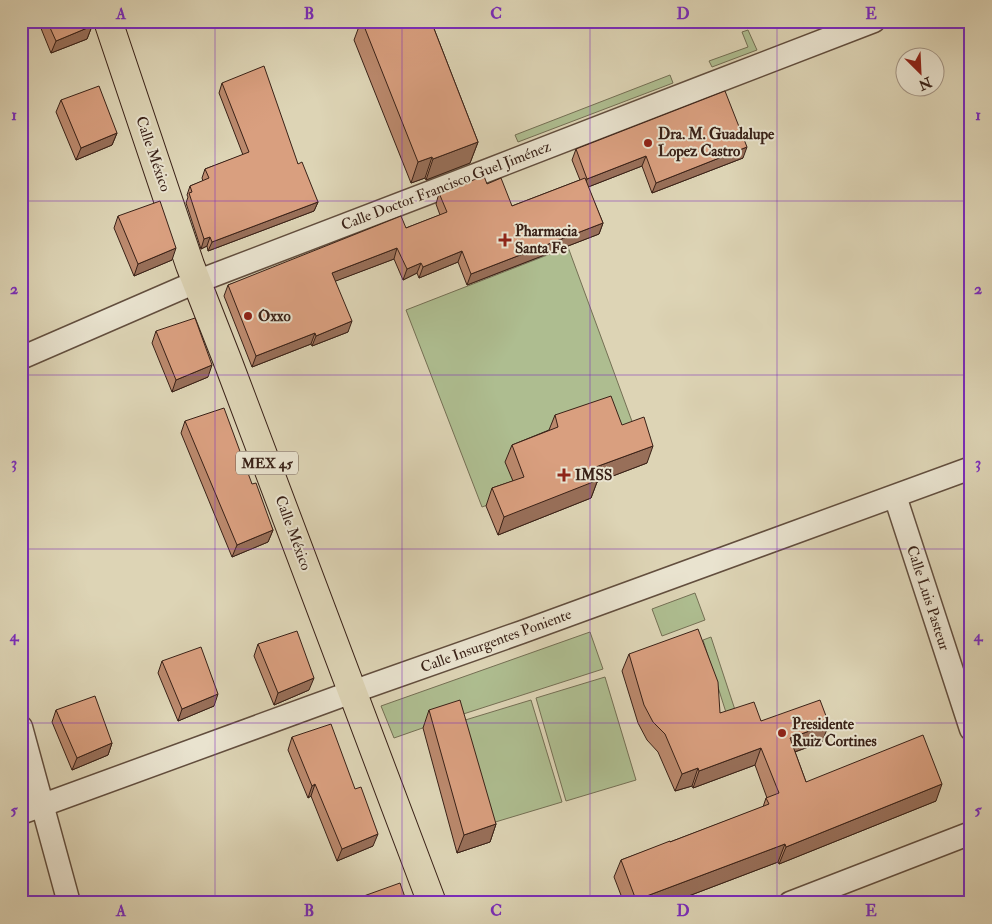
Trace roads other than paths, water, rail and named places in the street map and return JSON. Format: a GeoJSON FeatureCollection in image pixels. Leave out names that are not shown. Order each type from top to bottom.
{"type":"FeatureCollection","features":[{"type":"Feature","properties":{"kind":"main road","name":"Calle México"},"geometry":{"type":"LineString","coordinates":[[108,21],[196,282],[245,405],[432,903]]}},
{"type":"Feature","properties":{"kind":"street","name":"Calle Doctor Francisco Guel Jiménez"},"geometry":{"type":"LineString","coordinates":[[21,358],[196,282],[874,21]]}},
{"type":"Feature","properties":{"kind":"street","name":"Calle Insurgentes Poniente"},"geometry":{"type":"LineString","coordinates":[[21,813],[971,468]]}},
{"type":"Feature","properties":{"kind":"street","name":"Calle Luis Pasteur"},"geometry":{"type":"LineString","coordinates":[[895,496],[971,729]]}},
{"type":"Feature","properties":{"kind":"street"},"geometry":{"type":"LineString","coordinates":[[21,727],[69,903]]}},
{"type":"Feature","properties":{"kind":"street"},"geometry":{"type":"LineString","coordinates":[[790,903],[971,834]]}},
{"type":"Feature","properties":{"kind":"place","name":"Dra. M. Guadalupe Lopez Castro"},"geometry":{"type":"Point","coordinates":[648,143]}},
{"type":"Feature","properties":{"kind":"place","name":"Pharmacia Santa Fe"},"geometry":{"type":"Point","coordinates":[505,240]}},
{"type":"Feature","properties":{"kind":"place","name":"Oxxo"},"geometry":{"type":"Point","coordinates":[248,316]}},
{"type":"Feature","properties":{"kind":"place","name":"IMSS"},"geometry":{"type":"Point","coordinates":[564,475]}},
{"type":"Feature","properties":{"kind":"place","name":"Presidente Ruiz Cortines"},"geometry":{"type":"Point","coordinates":[782,733]}}]}
